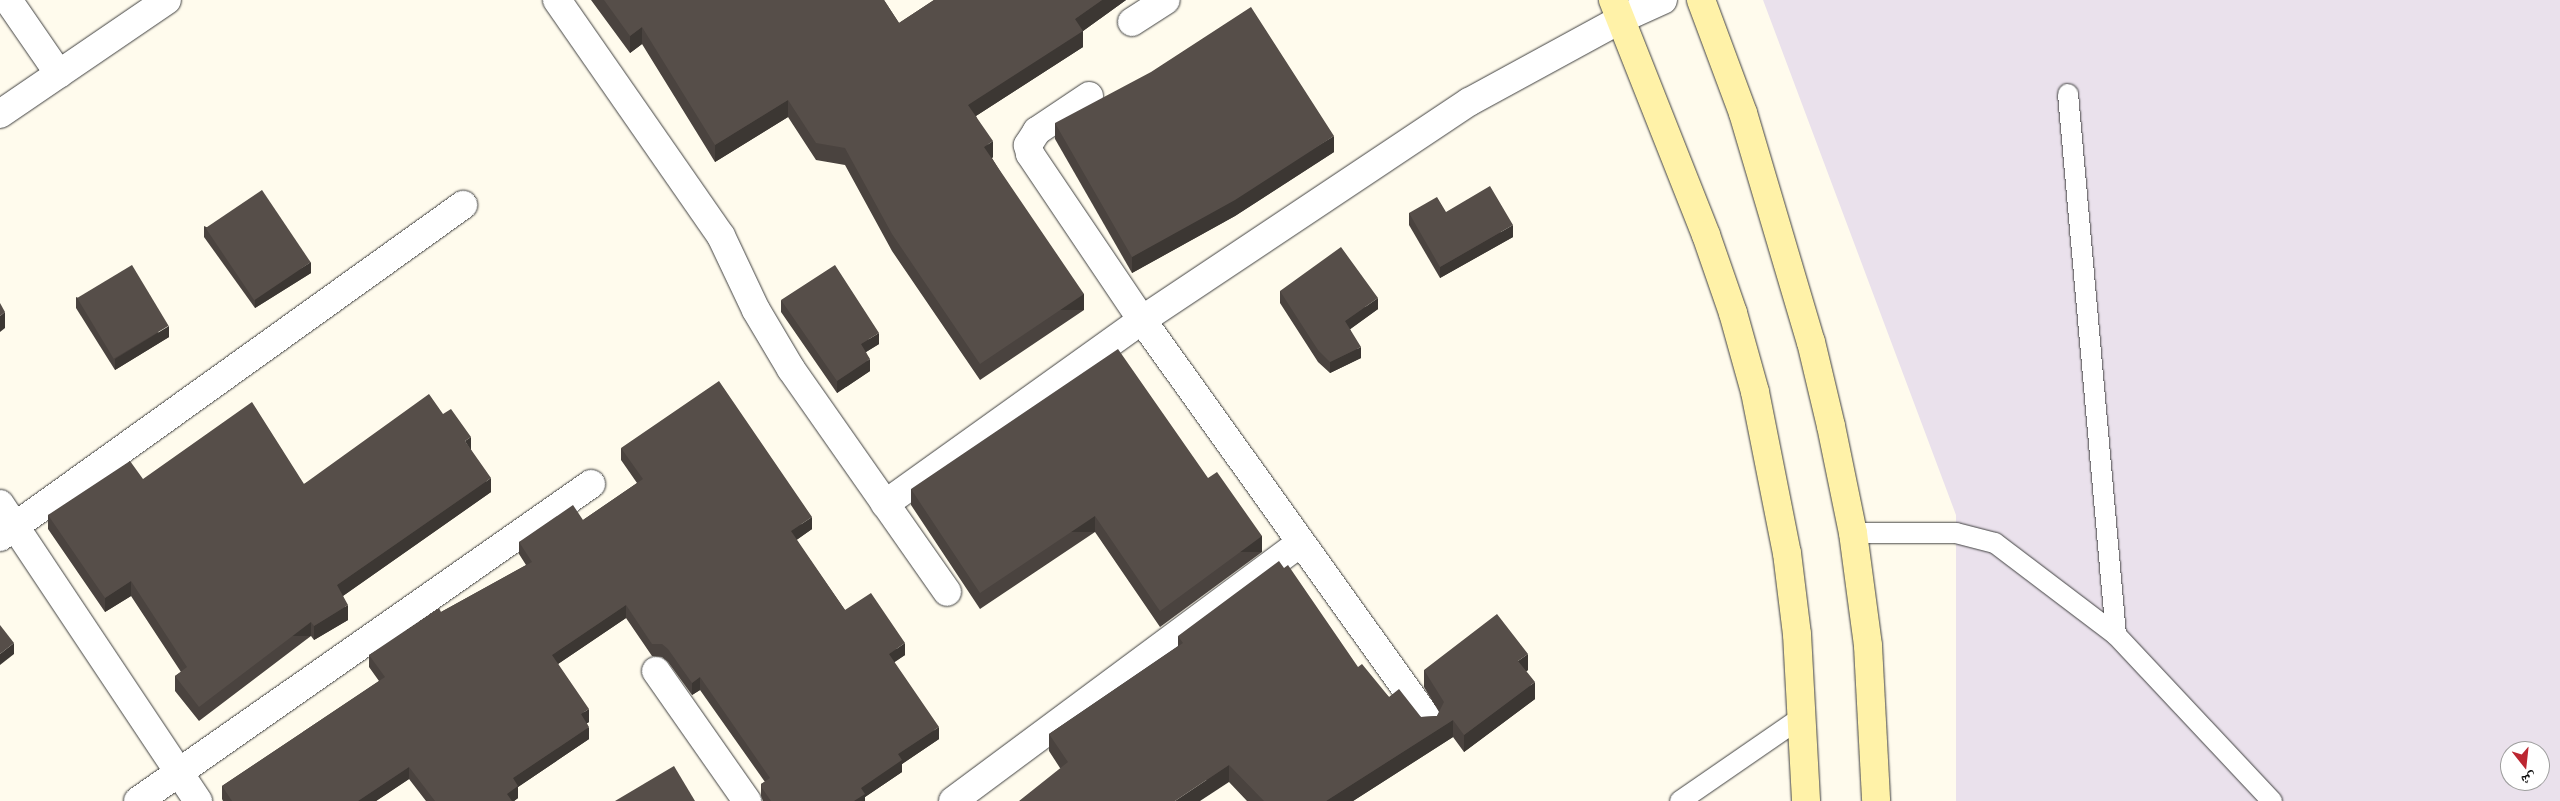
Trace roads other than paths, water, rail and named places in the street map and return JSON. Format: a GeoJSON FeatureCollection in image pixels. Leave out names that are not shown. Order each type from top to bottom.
{"type":"FeatureCollection","features":[{"type":"Feature","properties":{"kind":"street"},"geometry":{"type":"LineString","coordinates":[[8,0],[59,74]]}},
{"type":"Feature","properties":{"kind":"street"},"geometry":{"type":"LineString","coordinates":[[0,114],[167,0]]}},
{"type":"Feature","properties":{"kind":"street"},"geometry":{"type":"LineString","coordinates":[[557,0],[721,236],[773,340],[947,592]]}},
{"type":"Feature","properties":{"kind":"street"},"geometry":{"type":"LineString","coordinates":[[1132,22],[1166,0]]}},
{"type":"Feature","properties":{"kind":"street"},"geometry":{"type":"LineString","coordinates":[[885,504],[1142,320],[1470,102],[1617,10],[1664,0]]}},
{"type":"Feature","properties":{"kind":"street"},"geometry":{"type":"LineString","coordinates":[[1700,0],[1743,113],[1811,342],[1853,533],[1868,646],[1876,801]]}},
{"type":"Feature","properties":{"kind":"street"},"geometry":{"type":"LineString","coordinates":[[1617,10],[1706,235],[1733,313],[1755,392],[1787,553],[1803,716],[1806,801]]}},
{"type":"Feature","properties":{"kind":"street"},"geometry":{"type":"LineString","coordinates":[[1088,96],[1037,131],[1028,145],[1030,154],[1142,320],[1428,720]]}},
{"type":"Feature","properties":{"kind":"street"},"geometry":{"type":"LineString","coordinates":[[198,801],[5,523],[463,205]]}},
{"type":"Feature","properties":{"kind":"street"},"geometry":{"type":"LineString","coordinates":[[138,801],[591,484]]}},
{"type":"Feature","properties":{"kind":"street"},"geometry":{"type":"LineString","coordinates":[[953,801],[1300,543]]}},
{"type":"Feature","properties":{"kind":"street"},"geometry":{"type":"LineString","coordinates":[[656,671],[747,801]]}},
{"type":"Feature","properties":{"kind":"lane"},"geometry":{"type":"LineString","coordinates":[[2068,94],[2116,635]]}},
{"type":"Feature","properties":{"kind":"lane"},"geometry":{"type":"LineString","coordinates":[[1853,533],[1956,532],[1995,543],[2116,635],[2272,801]]}},
{"type":"Feature","properties":{"kind":"lane"},"geometry":{"type":"LineString","coordinates":[[1680,801],[1803,716]]}}]}
